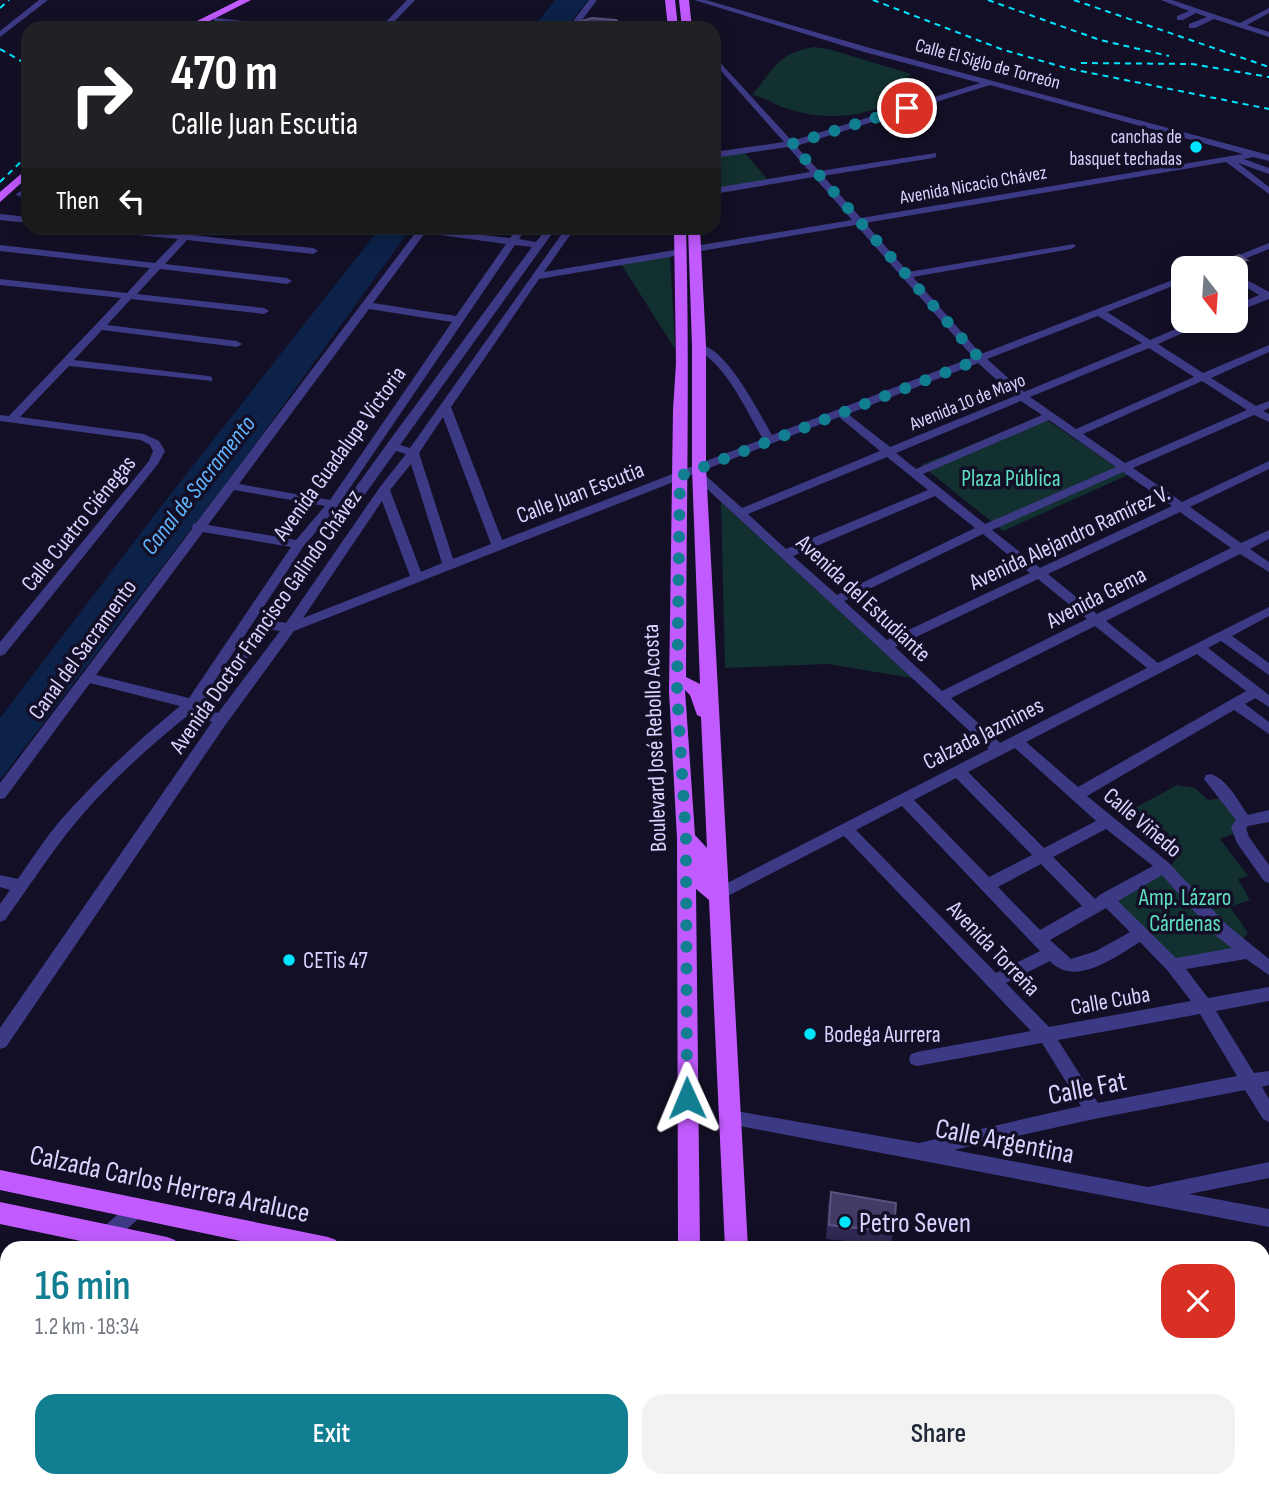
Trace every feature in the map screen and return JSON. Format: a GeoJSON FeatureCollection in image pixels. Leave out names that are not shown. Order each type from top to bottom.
{"type":"FeatureCollection","features":[{"type":"Feature","properties":{"kind":"main road"},"geometry":{"type":"LineString","coordinates":[[202,21],[246,0]]}},
{"type":"Feature","properties":{"kind":"main road"},"geometry":{"type":"LineString","coordinates":[[217,20],[260,0]]}},
{"type":"Feature","properties":{"kind":"main road"},"geometry":{"type":"LineString","coordinates":[[670,0],[673,21]]}},
{"type":"Feature","properties":{"kind":"main road"},"geometry":{"type":"LineString","coordinates":[[684,0],[687,21]]}},
{"type":"Feature","properties":{"kind":"main road"},"geometry":{"type":"LineString","coordinates":[[678,21],[687,17]]}},
{"type":"Feature","properties":{"kind":"main road"},"geometry":{"type":"LineString","coordinates":[[0,199],[21,178]]}},
{"type":"Feature","properties":{"kind":"main road"},"geometry":{"type":"LineString","coordinates":[[0,216],[21,197]]}},
{"type":"Feature","properties":{"kind":"main road","name":"Boulevard José Rebollo Acosta"},"geometry":{"type":"LineString","coordinates":[[684,235],[699,346],[700,473],[717,895],[737,1241]]}},
{"type":"Feature","properties":{"kind":"main road","name":"Boulevard José Rebollo Acosta"},"geometry":{"type":"LineString","coordinates":[[689,1241],[686,838],[677,681],[680,410],[688,251],[692,235]]}},
{"type":"Feature","properties":{"kind":"main road"},"geometry":{"type":"LineString","coordinates":[[677,681],[692,685],[698,691],[711,734]]}},
{"type":"Feature","properties":{"kind":"main road"},"geometry":{"type":"LineString","coordinates":[[686,838],[698,849],[705,888],[717,895]]}},
{"type":"Feature","properties":{"kind":"main road","name":"Calzada Carlos Herrera Araluce"},"geometry":{"type":"LineString","coordinates":[[0,1180],[295,1241]]}},
{"type":"Feature","properties":{"kind":"main road"},"geometry":{"type":"LineString","coordinates":[[0,1213],[131,1241]]}},
{"type":"Feature","properties":{"kind":"street"},"geometry":{"type":"LineString","coordinates":[[0,35],[44,0]]}},
{"type":"Feature","properties":{"kind":"street"},"geometry":{"type":"LineString","coordinates":[[391,21],[411,0]]}},
{"type":"Feature","properties":{"kind":"street"},"geometry":{"type":"LineString","coordinates":[[577,21],[593,0]]}},
{"type":"Feature","properties":{"kind":"street","name":"Calle El Siglo de Torreón"},"geometry":{"type":"LineString","coordinates":[[698,0],[867,50],[1269,156]]}},
{"type":"Feature","properties":{"kind":"street"},"geometry":{"type":"LineString","coordinates":[[1165,0],[1267,33]]}},
{"type":"Feature","properties":{"kind":"street"},"geometry":{"type":"LineString","coordinates":[[1180,18],[1196,10]]}},
{"type":"Feature","properties":{"kind":"street"},"geometry":{"type":"LineString","coordinates":[[1241,25],[1269,10]]}},
{"type":"Feature","properties":{"kind":"street"},"geometry":{"type":"LineString","coordinates":[[1192,26],[1214,16]]}},
{"type":"Feature","properties":{"kind":"street"},"geometry":{"type":"LineString","coordinates":[[217,20],[226,21]]}},
{"type":"Feature","properties":{"kind":"street"},"geometry":{"type":"LineString","coordinates":[[1250,41],[1267,33]]}},
{"type":"Feature","properties":{"kind":"street"},"geometry":{"type":"LineString","coordinates":[[721,66],[980,359],[1023,397],[1179,508],[1269,568]]}},
{"type":"Feature","properties":{"kind":"street"},"geometry":{"type":"LineString","coordinates":[[721,154],[792,144],[990,82]]}},
{"type":"Feature","properties":{"kind":"street","name":"Avenida Nicacio Chávez"},"geometry":{"type":"LineString","coordinates":[[485,284],[1256,154]]}},
{"type":"Feature","properties":{"kind":"street"},"geometry":{"type":"LineString","coordinates":[[721,190],[933,155]]}},
{"type":"Feature","properties":{"kind":"street"},"geometry":{"type":"LineString","coordinates":[[1231,158],[1269,171]]}},
{"type":"Feature","properties":{"kind":"street"},"geometry":{"type":"LineString","coordinates":[[1231,158],[1269,191]]}},
{"type":"Feature","properties":{"kind":"street"},"geometry":{"type":"LineString","coordinates":[[0,216],[21,219]]}},
{"type":"Feature","properties":{"kind":"street"},"geometry":{"type":"LineString","coordinates":[[166,235],[313,251]]}},
{"type":"Feature","properties":{"kind":"street","name":"Canal del Sacramento"},"geometry":{"type":"LineString","coordinates":[[0,794],[197,527],[231,486],[419,235]]}},
{"type":"Feature","properties":{"kind":"street"},"geometry":{"type":"LineString","coordinates":[[465,235],[540,245]]}},
{"type":"Feature","properties":{"kind":"street","name":"Avenida Guadalupe Victoria"},"geometry":{"type":"LineString","coordinates":[[196,708],[299,544],[334,504],[518,235]]}},
{"type":"Feature","properties":{"kind":"street","name":"Avenida Doctor Francisco Galindo Chávez"},"geometry":{"type":"LineString","coordinates":[[196,708],[266,624],[391,446],[546,235]]}},
{"type":"Feature","properties":{"kind":"street","name":"Avenida Doctor Francisco Galindo Chávez"},"geometry":{"type":"LineString","coordinates":[[0,1042],[221,720],[289,628],[565,235]]}},
{"type":"Feature","properties":{"kind":"street"},"geometry":{"type":"LineString","coordinates":[[6,419],[66,362],[185,237]]}},
{"type":"Feature","properties":{"kind":"street"},"geometry":{"type":"LineString","coordinates":[[907,275],[1071,246]]}},
{"type":"Feature","properties":{"kind":"street"},"geometry":{"type":"LineString","coordinates":[[1244,256],[1269,246]]}},
{"type":"Feature","properties":{"kind":"street"},"geometry":{"type":"LineString","coordinates":[[0,248],[287,281]]}},
{"type":"Feature","properties":{"kind":"street"},"geometry":{"type":"LineString","coordinates":[[0,282],[264,311]]}},
{"type":"Feature","properties":{"kind":"street","name":"Calle Juan Escutia"},"geometry":{"type":"LineString","coordinates":[[289,628],[680,476],[700,473],[770,440],[1171,284]]}},
{"type":"Feature","properties":{"kind":"street"},"geometry":{"type":"LineString","coordinates":[[1248,284],[1268,296]]}},
{"type":"Feature","properties":{"kind":"street"},"geometry":{"type":"LineString","coordinates":[[1248,304],[1268,296]]}},
{"type":"Feature","properties":{"kind":"street"},"geometry":{"type":"LineString","coordinates":[[366,306],[459,320]]}},
{"type":"Feature","properties":{"kind":"street"},"geometry":{"type":"LineString","coordinates":[[1099,312],[1269,419]]}},
{"type":"Feature","properties":{"kind":"street"},"geometry":{"type":"LineString","coordinates":[[100,327],[237,344]]}},
{"type":"Feature","properties":{"kind":"street","name":"Avenida 10 de Mayo"},"geometry":{"type":"LineString","coordinates":[[741,513],[1176,333]]}},
{"type":"Feature","properties":{"kind":"street"},"geometry":{"type":"LineString","coordinates":[[699,346],[707,349],[719,361],[770,440]]}},
{"type":"Feature","properties":{"kind":"street"},"geometry":{"type":"LineString","coordinates":[[1075,433],[1269,348]]}},
{"type":"Feature","properties":{"kind":"street"},"geometry":{"type":"LineString","coordinates":[[66,362],[208,379]]}},
{"type":"Feature","properties":{"kind":"street"},"geometry":{"type":"LineString","coordinates":[[836,600],[984,529],[1269,404]]}},
{"type":"Feature","properties":{"kind":"street"},"geometry":{"type":"LineString","coordinates":[[444,407],[498,546]]}},
{"type":"Feature","properties":{"kind":"street"},"geometry":{"type":"LineString","coordinates":[[841,413],[1157,669]]}},
{"type":"Feature","properties":{"kind":"street"},"geometry":{"type":"LineString","coordinates":[[916,474],[1050,416]]}},
{"type":"Feature","properties":{"kind":"street","name":"Calle Cuatro Ciénegas"},"geometry":{"type":"LineString","coordinates":[[0,651],[154,462],[159,451],[156,443],[144,437],[6,419]]}},
{"type":"Feature","properties":{"kind":"street"},"geometry":{"type":"LineString","coordinates":[[391,446],[413,453],[449,565]]}},
{"type":"Feature","properties":{"kind":"street","name":"Avenida Alejandro Ramírez V."},"geometry":{"type":"LineString","coordinates":[[886,646],[1269,465]]}},
{"type":"Feature","properties":{"kind":"street","name":"Avenida del Estudiante"},"geometry":{"type":"LineString","coordinates":[[700,473],[999,750]]}},
{"type":"Feature","properties":{"kind":"street"},"geometry":{"type":"LineString","coordinates":[[231,486],[334,504]]}},
{"type":"Feature","properties":{"kind":"street"},"geometry":{"type":"LineString","coordinates":[[384,490],[417,578]]}},
{"type":"Feature","properties":{"kind":"street"},"geometry":{"type":"LineString","coordinates":[[786,554],[937,491]]}},
{"type":"Feature","properties":{"kind":"street"},"geometry":{"type":"LineString","coordinates":[[197,527],[299,544]]}},
{"type":"Feature","properties":{"kind":"street","name":"Avenida Gema"},"geometry":{"type":"LineString","coordinates":[[941,697],[1269,534]]}},
{"type":"Feature","properties":{"kind":"street","name":"Calzada Jazmines"},"geometry":{"type":"LineString","coordinates":[[717,895],[1267,614]]}},
{"type":"Feature","properties":{"kind":"street"},"geometry":{"type":"LineString","coordinates":[[266,624],[289,628]]}},
{"type":"Feature","properties":{"kind":"street"},"geometry":{"type":"LineString","coordinates":[[1222,635],[1269,670]]}},
{"type":"Feature","properties":{"kind":"street"},"geometry":{"type":"LineString","coordinates":[[1199,648],[1269,702]]}},
{"type":"Feature","properties":{"kind":"street"},"geometry":{"type":"LineString","coordinates":[[88,678],[196,708],[221,720]]}},
{"type":"Feature","properties":{"kind":"street"},"geometry":{"type":"LineString","coordinates":[[1076,795],[1255,692]]}},
{"type":"Feature","properties":{"kind":"street"},"geometry":{"type":"LineString","coordinates":[[1235,704],[1269,729]]}},
{"type":"Feature","properties":{"kind":"street"},"geometry":{"type":"LineString","coordinates":[[0,916],[63,828],[102,785],[150,737],[196,708]]}},
{"type":"Feature","properties":{"kind":"street","name":"Calle Viñedo"},"geometry":{"type":"LineString","coordinates":[[1016,741],[1076,795],[1164,867],[1221,930],[1269,968]]}},
{"type":"Feature","properties":{"kind":"street"},"geometry":{"type":"LineString","coordinates":[[958,771],[1043,857],[1141,933],[1172,965],[1261,1080],[1269,1114]]}},
{"type":"Feature","properties":{"kind":"street"},"geometry":{"type":"LineString","coordinates":[[1211,779],[1224,792],[1241,824],[1242,839],[1269,877]]}},
{"type":"Feature","properties":{"kind":"street"},"geometry":{"type":"LineString","coordinates":[[904,799],[1063,964],[1076,968],[1141,933]]}},
{"type":"Feature","properties":{"kind":"street"},"geometry":{"type":"LineString","coordinates":[[1241,824],[1269,816]]}},
{"type":"Feature","properties":{"kind":"street"},"geometry":{"type":"LineString","coordinates":[[986,886],[1107,821]]}},
{"type":"Feature","properties":{"kind":"street","name":"Avenida Torreña"},"geometry":{"type":"LineString","coordinates":[[846,829],[1046,1035],[1094,1111]]}},
{"type":"Feature","properties":{"kind":"street"},"geometry":{"type":"LineString","coordinates":[[1038,939],[1164,867]]}},
{"type":"Feature","properties":{"kind":"street"},"geometry":{"type":"LineString","coordinates":[[0,881],[20,886]]}},
{"type":"Feature","properties":{"kind":"street"},"geometry":{"type":"LineString","coordinates":[[1172,965],[1247,952]]}},
{"type":"Feature","properties":{"kind":"street"},"geometry":{"type":"LineString","coordinates":[[994,981],[1050,953]]}},
{"type":"Feature","properties":{"kind":"street","name":"Calle Cuba"},"geometry":{"type":"LineString","coordinates":[[917,1059],[1269,994]]}},
{"type":"Feature","properties":{"kind":"street","name":"Calle Fat"},"geometry":{"type":"LineString","coordinates":[[917,1150],[1094,1111],[1261,1080]]}},
{"type":"Feature","properties":{"kind":"street","name":"Calle Argentina"},"geometry":{"type":"LineString","coordinates":[[730,1118],[917,1150],[1269,1218]]}},
{"type":"Feature","properties":{"kind":"street"},"geometry":{"type":"LineString","coordinates":[[1145,1194],[1269,1170]]}},
{"type":"Feature","properties":{"kind":"street"},"geometry":{"type":"LineString","coordinates":[[96,1241],[106,1236],[138,1208]]}},
{"type":"Feature","properties":{"kind":"green space"},"geometry":{"type":"Polygon","coordinates":[[[815,47],[911,74],[905,79],[908,87],[906,95],[864,113],[834,116],[803,113],[752,95],[778,63],[793,53],[815,47]]]}},
{"type":"Feature","properties":{"kind":"green space"},"geometry":{"type":"Polygon","coordinates":[[[744,152],[769,181],[721,189],[721,156],[744,152]]]}},
{"type":"Feature","properties":{"kind":"green space"},"geometry":{"type":"Polygon","coordinates":[[[670,256],[675,349],[621,264],[670,256]]]}},
{"type":"Feature","properties":{"kind":"green space","name":"Plaza Pública"},"geometry":{"type":"Polygon","coordinates":[[[1041,416],[1128,475],[1003,531],[921,465],[1041,416]]]}},
{"type":"Feature","properties":{"kind":"green space"},"geometry":{"type":"Polygon","coordinates":[[[721,502],[912,678],[828,664],[725,668],[721,502]]]}},
{"type":"Feature","properties":{"kind":"green space","name":"Amp. Lázaro Cárdenas"},"geometry":{"type":"Polygon","coordinates":[[[1177,785],[1195,788],[1208,800],[1224,798],[1237,820],[1235,833],[1220,839],[1248,876],[1238,879],[1250,900],[1230,907],[1248,933],[1234,950],[1173,961],[1112,899],[1170,867],[1179,854],[1168,833],[1133,809],[1177,785]]]}},
{"type":"Feature","properties":{"kind":"water"},"geometry":{"type":"Polygon","coordinates":[[[555,0],[588,0],[572,21],[538,21],[555,0]]]}},
{"type":"Feature","properties":{"kind":"water","name":"Canal de Sacramento"},"geometry":{"type":"Polygon","coordinates":[[[374,235],[406,235],[248,454],[0,780],[0,718],[162,505],[374,235]]]}},
{"type":"Feature","properties":{"kind":"building"},"geometry":{"type":"Polygon","coordinates":[[[592,18],[617,21],[582,21],[592,18]]]}},
{"type":"Feature","properties":{"kind":"building"},"geometry":{"type":"Polygon","coordinates":[[[831,1192],[896,1203],[894,1232],[829,1225],[831,1192]]]}},
{"type":"Feature","properties":{"kind":"railway"},"geometry":{"type":"LineString","coordinates":[[0,8],[9,0]]}},
{"type":"Feature","properties":{"kind":"railway"},"geometry":{"type":"LineString","coordinates":[[873,0],[1001,49],[1066,68],[1269,109]]}},
{"type":"Feature","properties":{"kind":"railway"},"geometry":{"type":"LineString","coordinates":[[988,0],[1100,40],[1169,56]]}},
{"type":"Feature","properties":{"kind":"railway"},"geometry":{"type":"LineString","coordinates":[[1074,0],[1269,67]]}},
{"type":"Feature","properties":{"kind":"railway"},"geometry":{"type":"LineString","coordinates":[[0,49],[21,61]]}},
{"type":"Feature","properties":{"kind":"railway"},"geometry":{"type":"LineString","coordinates":[[1081,63],[1192,64],[1269,77]]}},
{"type":"Feature","properties":{"kind":"railway"},"geometry":{"type":"LineString","coordinates":[[0,182],[21,162]]}},
{"type":"Feature","properties":{"kind":"place","name":"canchas de basquet techadas"},"geometry":{"type":"Point","coordinates":[1196,147]}},
{"type":"Feature","properties":{"kind":"place","name":"CETis 47"},"geometry":{"type":"Point","coordinates":[289,960]}},
{"type":"Feature","properties":{"kind":"place","name":"Bodega Aurrera"},"geometry":{"type":"Point","coordinates":[810,1034]}},
{"type":"Feature","properties":{"kind":"place","name":"Petro Seven"},"geometry":{"type":"Point","coordinates":[845,1222]}},
{"type":"Feature","properties":{"kind":"route"},"geometry":{"type":"LineString","coordinates":[[687,1098],[686,838],[677,691],[680,476],[980,359],[792,144],[907,108]]}}]}
